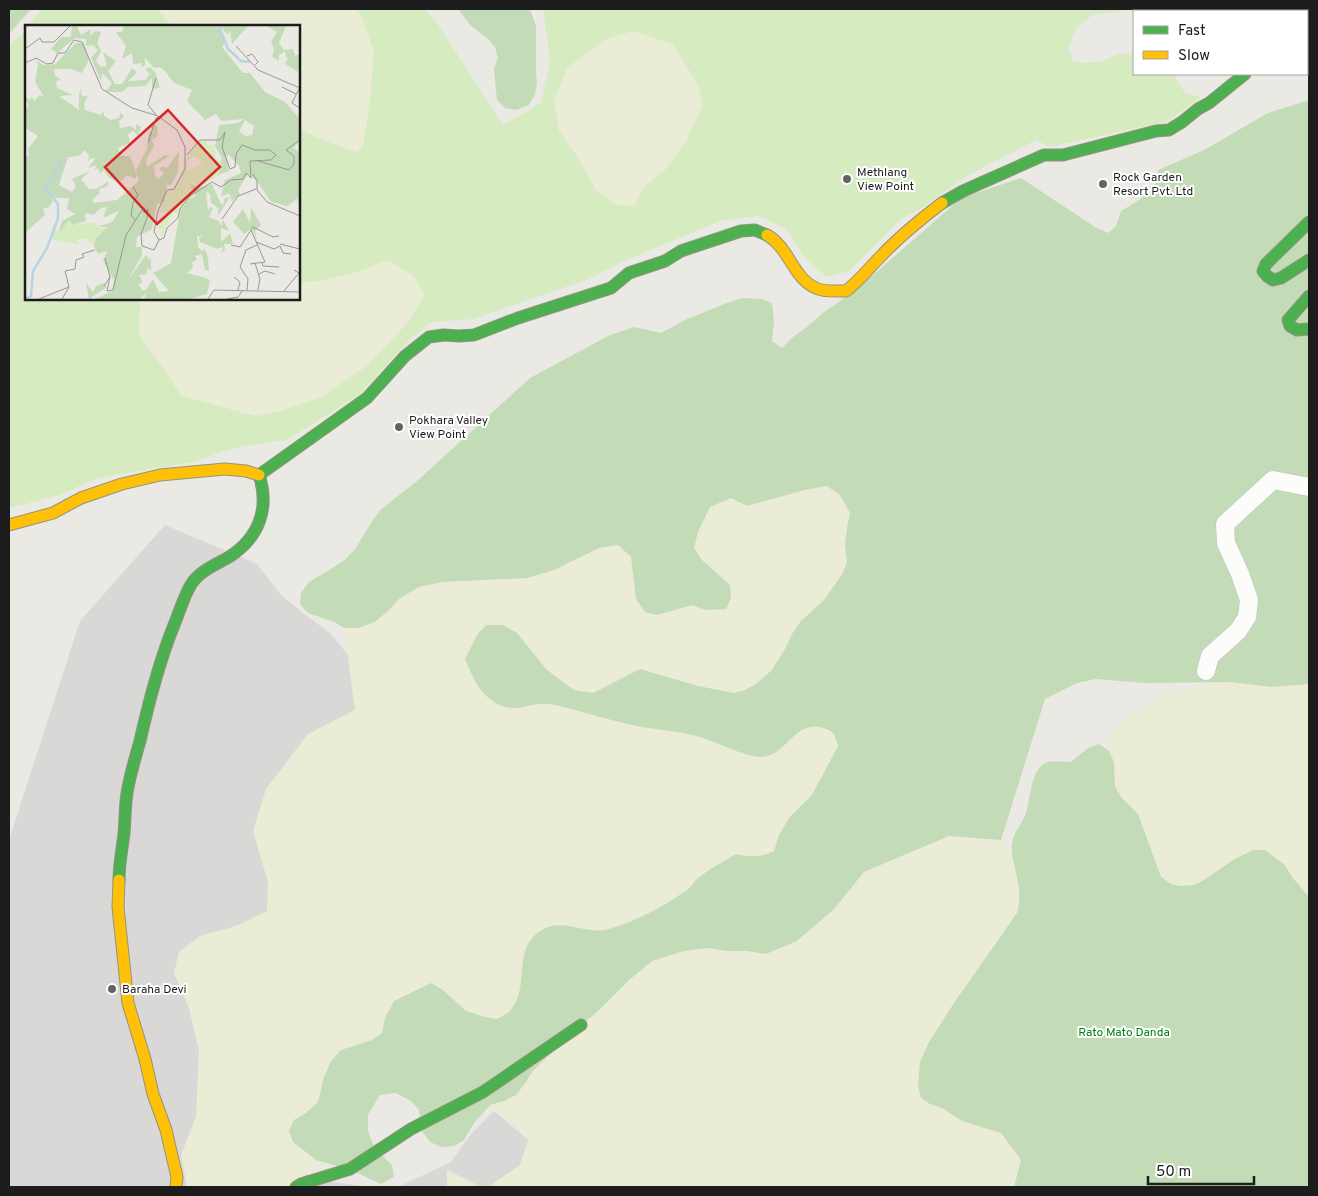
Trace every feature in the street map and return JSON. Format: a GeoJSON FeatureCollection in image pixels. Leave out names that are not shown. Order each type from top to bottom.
{"type":"FeatureCollection","features":[{"type":"Feature","properties":{"kind":"street"},"geometry":{"type":"LineString","coordinates":[[259,475],[367,398],[404,356],[429,337],[474,335],[518,318],[611,288],[629,274],[665,261],[681,251],[741,231],[755,230],[769,236],[784,251],[802,279],[808,284],[820,290],[846,291],[860,280],[882,255],[915,223],[963,190],[1044,155],[1063,155],[1156,131],[1169,130],[1209,103],[1244,75]]}},
{"type":"Feature","properties":{"kind":"street"},"geometry":{"type":"LineString","coordinates":[[1309,222],[1266,264],[1263,271],[1273,280],[1281,278],[1309,260]]}},
{"type":"Feature","properties":{"kind":"street"},"geometry":{"type":"LineString","coordinates":[[1309,296],[1288,320],[1290,326],[1297,330],[1309,329]]}},
{"type":"Feature","properties":{"kind":"street"},"geometry":{"type":"LineString","coordinates":[[9,525],[53,513],[81,498],[122,484],[160,475],[225,469],[246,471],[259,475]]}},
{"type":"Feature","properties":{"kind":"street"},"geometry":{"type":"LineString","coordinates":[[176,1187],[176,1177],[166,1130],[153,1094],[145,1059],[128,1003],[118,907],[119,870],[125,810],[127,794],[150,699],[167,640],[193,582],[208,568],[232,555],[247,541],[258,524],[263,514],[264,493],[259,475]]}},
{"type":"Feature","properties":{"kind":"street"},"geometry":{"type":"LineString","coordinates":[[1206,671],[1210,656],[1238,631],[1247,617],[1249,600],[1226,543],[1225,524],[1274,480],[1309,487]]}},
{"type":"Feature","properties":{"kind":"street"},"geometry":{"type":"LineString","coordinates":[[296,1187],[350,1169],[411,1129],[483,1092],[581,1026]]}},
{"type":"Feature","properties":{"kind":"shaded area"},"geometry":{"type":"Polygon","coordinates":[[[165,525],[257,564],[281,595],[330,633],[405,724],[275,1121],[310,1179],[370,1187],[9,1187],[9,840],[80,621],[165,525]]]}},
{"type":"Feature","properties":{"kind":"shaded area"},"geometry":{"type":"Polygon","coordinates":[[[494,1111],[543,1152],[517,1187],[398,1187],[451,1162],[471,1134],[494,1111]]]}},
{"type":"Feature","properties":{"kind":"green space"},"geometry":{"type":"Polygon","coordinates":[[[9,9],[31,9],[9,34],[9,9]]]}},
{"type":"Feature","properties":{"kind":"green space"},"geometry":{"type":"Polygon","coordinates":[[[42,9],[160,9],[160,13],[170,25],[29,25],[42,9]]]}},
{"type":"Feature","properties":{"kind":"green space"},"geometry":{"type":"Polygon","coordinates":[[[160,9],[354,9],[360,13],[374,50],[370,101],[363,146],[357,152],[300,129],[300,25],[170,25],[160,13],[160,9]]]}},
{"type":"Feature","properties":{"kind":"green space"},"geometry":{"type":"Polygon","coordinates":[[[354,9],[425,9],[437,23],[503,125],[541,103],[550,61],[543,9],[1138,9],[1092,15],[1076,29],[1068,48],[1073,61],[1086,63],[1102,61],[1119,54],[1133,53],[1133,75],[1174,75],[1185,93],[1201,97],[1169,121],[1050,147],[1036,140],[967,176],[920,209],[901,219],[849,271],[827,277],[807,260],[785,228],[758,216],[720,221],[622,262],[589,279],[473,319],[432,322],[410,339],[360,394],[287,440],[243,446],[195,462],[95,479],[65,493],[9,508],[9,45],[25,29],[25,300],[140,300],[139,336],[165,370],[181,396],[256,416],[281,411],[320,398],[368,365],[409,321],[425,294],[413,275],[388,260],[353,273],[318,281],[300,282],[300,129],[357,152],[363,146],[370,101],[374,51],[360,13],[354,9]],[[633,31],[607,39],[567,68],[554,100],[559,131],[576,155],[596,190],[614,204],[634,207],[644,187],[665,170],[686,142],[703,104],[698,85],[673,44],[633,31]]]}},
{"type":"Feature","properties":{"kind":"green space"},"geometry":{"type":"Polygon","coordinates":[[[458,9],[530,9],[536,26],[537,83],[535,94],[529,105],[516,110],[505,108],[497,100],[494,69],[498,58],[495,47],[470,25],[458,9]]]}},
{"type":"Feature","properties":{"kind":"green space"},"geometry":{"type":"Polygon","coordinates":[[[1138,9],[1190,9],[1148,10],[1138,9]]]}},
{"type":"Feature","properties":{"kind":"green space"},"geometry":{"type":"Polygon","coordinates":[[[633,31],[673,44],[698,85],[703,104],[686,142],[665,170],[644,187],[634,207],[614,204],[596,190],[576,155],[559,131],[554,100],[567,68],[607,39],[633,31]]]}},
{"type":"Feature","properties":{"kind":"green space"},"geometry":{"type":"Polygon","coordinates":[[[1309,100],[1309,684],[1272,687],[1230,682],[1144,683],[1096,679],[1077,683],[1045,699],[1001,840],[949,836],[864,872],[834,909],[797,941],[766,954],[708,948],[684,951],[652,961],[567,1037],[532,1072],[516,1095],[490,1105],[474,1123],[464,1140],[454,1146],[441,1147],[430,1142],[422,1131],[419,1110],[411,1101],[396,1093],[380,1095],[368,1115],[368,1131],[374,1147],[392,1165],[394,1177],[381,1184],[351,1170],[316,1160],[293,1142],[289,1131],[294,1120],[306,1113],[318,1102],[324,1077],[331,1061],[341,1050],[372,1040],[382,1033],[385,1018],[394,1001],[431,983],[443,990],[466,1011],[497,1019],[510,1011],[516,1001],[520,990],[527,947],[532,938],[542,930],[558,925],[601,931],[619,926],[648,914],[667,903],[688,889],[706,872],[736,854],[755,856],[774,851],[779,835],[789,818],[812,795],[838,746],[832,732],[823,728],[813,727],[798,733],[777,751],[761,757],[739,752],[692,735],[628,724],[554,705],[506,707],[493,701],[482,692],[474,680],[465,659],[477,635],[486,625],[503,625],[517,633],[547,670],[574,690],[593,693],[640,669],[698,686],[734,693],[745,690],[756,684],[772,670],[801,621],[824,600],[843,573],[847,562],[845,545],[850,513],[840,495],[827,486],[747,506],[731,498],[710,507],[698,532],[694,548],[702,560],[730,585],[731,598],[726,609],[706,610],[692,605],[657,615],[645,612],[636,599],[631,557],[618,545],[599,548],[554,570],[527,578],[442,582],[419,587],[400,598],[375,622],[358,628],[344,628],[334,622],[308,613],[300,604],[301,593],[309,582],[346,559],[355,549],[380,510],[417,481],[530,378],[610,335],[634,327],[661,333],[687,319],[727,303],[742,298],[762,299],[772,303],[774,321],[772,341],[782,348],[824,312],[855,291],[961,198],[1021,178],[1095,227],[1108,233],[1116,226],[1121,211],[1154,189],[1158,170],[1204,150],[1268,113],[1309,100]]]}},
{"type":"Feature","properties":{"kind":"green space"},"geometry":{"type":"Polygon","coordinates":[[[387,260],[413,275],[425,294],[409,321],[368,365],[320,398],[281,411],[256,416],[181,396],[165,370],[139,336],[140,300],[300,300],[300,282],[318,281],[353,273],[387,260]]]}},
{"type":"Feature","properties":{"kind":"green space"},"geometry":{"type":"Polygon","coordinates":[[[827,486],[840,495],[850,513],[845,545],[847,562],[843,573],[824,600],[801,621],[772,670],[756,684],[745,690],[734,693],[698,686],[640,669],[593,693],[574,690],[547,670],[517,633],[486,626],[477,636],[465,658],[476,685],[487,697],[498,704],[524,707],[547,703],[636,726],[699,737],[749,755],[784,746],[794,735],[805,728],[818,726],[830,730],[835,735],[838,746],[812,795],[789,818],[779,835],[774,851],[763,856],[736,854],[697,879],[686,891],[655,910],[611,928],[600,931],[569,926],[521,984],[518,1000],[509,1012],[497,1019],[466,1011],[443,990],[385,1018],[382,1033],[372,1040],[341,1050],[331,1061],[324,1077],[318,1102],[306,1113],[294,1120],[293,1142],[316,1160],[302,1180],[294,1187],[187,1187],[181,1155],[196,1117],[199,1051],[189,1008],[174,973],[179,952],[200,936],[236,926],[267,911],[268,882],[253,831],[266,789],[308,734],[355,710],[344,628],[358,628],[389,610],[400,598],[419,587],[442,582],[554,570],[599,548],[618,545],[631,557],[636,599],[657,615],[692,605],[706,610],[730,585],[702,560],[694,548],[698,532],[710,507],[731,498],[827,486]]]}},
{"type":"Feature","properties":{"kind":"green space"},"geometry":{"type":"Polygon","coordinates":[[[1230,682],[1272,687],[1309,684],[1309,897],[1292,877],[1285,865],[1204,880],[1194,885],[1181,886],[1170,884],[1161,877],[1138,814],[1121,797],[1114,786],[1114,762],[1109,751],[1110,739],[1116,730],[1135,712],[1177,689],[1230,682]]]}},
{"type":"Feature","properties":{"kind":"green space","name":"Rato Mato Danda"},"geometry":{"type":"Polygon","coordinates":[[[1099,744],[1109,751],[1114,762],[1115,786],[1121,797],[1138,814],[1161,877],[1171,884],[1181,886],[1194,885],[1233,860],[1253,850],[1265,850],[1285,865],[1292,877],[1309,897],[1309,1187],[1014,1187],[1021,1160],[1001,1133],[962,1121],[942,1108],[930,1104],[921,1098],[918,1086],[920,1062],[929,1042],[1017,913],[1019,893],[1012,844],[1026,813],[1034,777],[1042,765],[1048,762],[1071,762],[1088,748],[1099,744]]]}},
{"type":"Feature","properties":{"kind":"green space"},"geometry":{"type":"Polygon","coordinates":[[[949,836],[1001,840],[1012,855],[1020,889],[1020,902],[1017,913],[954,1003],[929,1042],[920,1062],[930,1104],[942,1108],[962,1121],[1001,1133],[1021,1160],[1014,1187],[488,1187],[520,1165],[530,1134],[490,1105],[516,1095],[526,1082],[540,1052],[597,1012],[629,980],[652,961],[684,951],[708,948],[766,954],[797,941],[834,909],[864,872],[949,836]]]}},
{"type":"Feature","properties":{"kind":"green space"},"geometry":{"type":"Polygon","coordinates":[[[447,1170],[481,1187],[447,1187],[447,1170]]]}},
{"type":"Feature","properties":{"kind":"traffic: fast"},"geometry":{"type":"LineString","coordinates":[[942,203],[963,191],[1044,155],[1063,155],[1156,131],[1169,130],[1209,103],[1244,75]]}},
{"type":"Feature","properties":{"kind":"traffic: fast"},"geometry":{"type":"LineString","coordinates":[[1309,222],[1266,264],[1263,271],[1273,280],[1281,278],[1309,260]]}},
{"type":"Feature","properties":{"kind":"traffic: fast"},"geometry":{"type":"LineString","coordinates":[[259,475],[367,398],[405,356],[429,337],[474,335],[518,318],[611,288],[629,273],[665,261],[681,251],[741,231],[755,230],[767,235]]}},
{"type":"Feature","properties":{"kind":"traffic: fast"},"geometry":{"type":"LineString","coordinates":[[1309,296],[1288,320],[1290,326],[1297,330],[1309,329]]}},
{"type":"Feature","properties":{"kind":"traffic: fast"},"geometry":{"type":"LineString","coordinates":[[119,880],[128,786],[164,653],[184,598],[192,583],[204,571],[239,549],[255,531],[262,510],[263,499],[259,475]]}},
{"type":"Feature","properties":{"kind":"traffic: fast"},"geometry":{"type":"LineString","coordinates":[[296,1187],[350,1169],[411,1129],[483,1092],[581,1025]]}},
{"type":"Feature","properties":{"kind":"traffic: slow"},"geometry":{"type":"LineString","coordinates":[[767,235],[775,241],[803,279],[810,285],[824,291],[846,291],[896,241],[942,203]]}},
{"type":"Feature","properties":{"kind":"traffic: slow"},"geometry":{"type":"LineString","coordinates":[[9,525],[53,513],[81,498],[122,484],[160,475],[225,469],[246,471],[259,475]]}},
{"type":"Feature","properties":{"kind":"traffic: slow"},"geometry":{"type":"LineString","coordinates":[[119,880],[118,907],[128,1003],[145,1059],[153,1094],[166,1130],[177,1177],[176,1187]]}},
{"type":"Feature","properties":{"kind":"place","name":"Methlang View Point"},"geometry":{"type":"Point","coordinates":[847,179]}},
{"type":"Feature","properties":{"kind":"place","name":"Rock Garden Resort Pvt. Ltd"},"geometry":{"type":"Point","coordinates":[1103,184]}},
{"type":"Feature","properties":{"kind":"place","name":"Pokhara Valley View Point"},"geometry":{"type":"Point","coordinates":[399,427]}},
{"type":"Feature","properties":{"kind":"place","name":"Baraha Devi"},"geometry":{"type":"Point","coordinates":[112,989]}}]}
